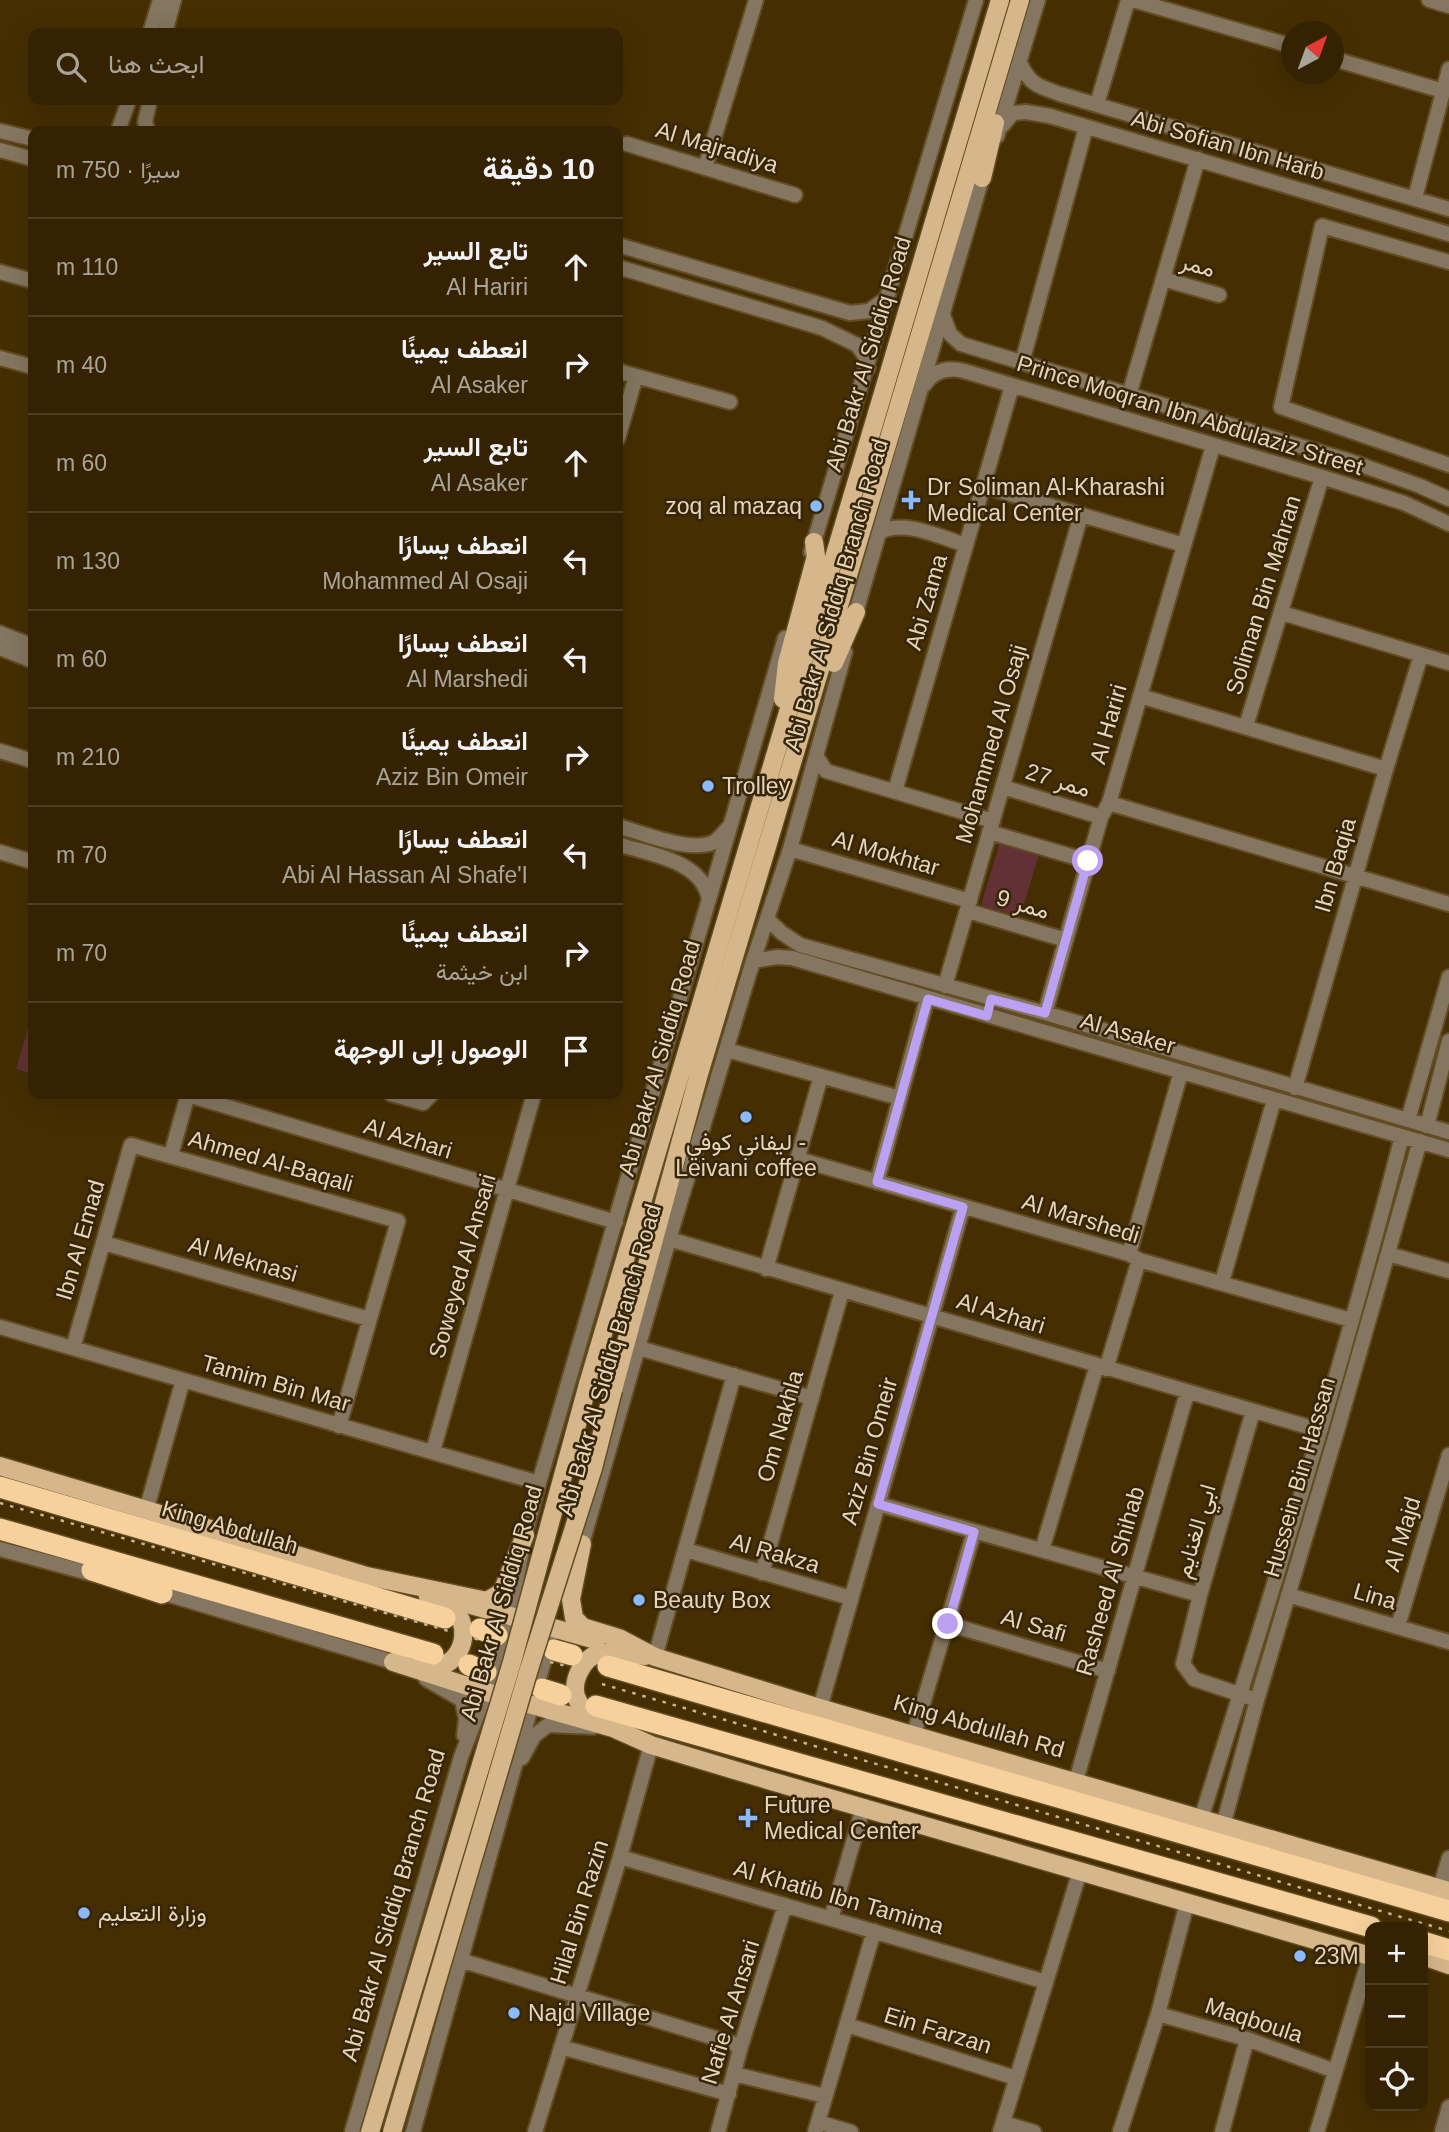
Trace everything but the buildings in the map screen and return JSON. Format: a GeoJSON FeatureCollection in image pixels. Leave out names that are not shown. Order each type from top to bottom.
{"type":"FeatureCollection","features":[{"type":"Feature","properties":{"kind":"highway","name":"King Abdullah"},"geometry":{"type":"LineString","coordinates":[[0,1487],[445,1618]]}},
{"type":"Feature","properties":{"kind":"highway"},"geometry":{"type":"LineString","coordinates":[[0,1530],[433,1654]]}},
{"type":"Feature","properties":{"kind":"highway"},"geometry":{"type":"LineString","coordinates":[[0,1540],[162,1593]]}},
{"type":"Feature","properties":{"kind":"highway","name":"King Abdullah Rd"},"geometry":{"type":"LineString","coordinates":[[608,1666],[1449,1911]]}},
{"type":"Feature","properties":{"kind":"highway"},"geometry":{"type":"LineString","coordinates":[[596,1706],[1365,1925]]}},
{"type":"Feature","properties":{"kind":"highway"},"geometry":{"type":"LineString","coordinates":[[1181,1872],[1217,1892],[1365,1939]]}},
{"type":"Feature","properties":{"kind":"highway"},"geometry":{"type":"LineString","coordinates":[[1382,1891],[1446,1894]]}},
{"type":"Feature","properties":{"kind":"highway"},"geometry":{"type":"LineString","coordinates":[[1428,1944],[1449,1950]]}},
{"type":"Feature","properties":{"kind":"main road","name":"Abi Bakr Al Siddiq Road"},"geometry":{"type":"LineString","coordinates":[[370,2132],[512,1662],[588,1384],[1000,0]]}},
{"type":"Feature","properties":{"kind":"main road","name":"Abi Bakr Al Siddiq Road"},"geometry":{"type":"LineString","coordinates":[[392,2132],[525,1682],[593,1468],[703,1061],[1020,0]]}},
{"type":"Feature","properties":{"kind":"main road"},"geometry":{"type":"LineString","coordinates":[[982,178],[1026,0]]}},
{"type":"Feature","properties":{"kind":"main road"},"geometry":{"type":"LineString","coordinates":[[785,718],[784,676],[815,562],[814,542]]}},
{"type":"Feature","properties":{"kind":"main road"},"geometry":{"type":"LineString","coordinates":[[784,792],[797,776],[837,654],[856,612]]}},
{"type":"Feature","properties":{"kind":"main road"},"geometry":{"type":"LineString","coordinates":[[0,1466],[366,1576],[655,1657]]}},
{"type":"Feature","properties":{"kind":"main road"},"geometry":{"type":"LineString","coordinates":[[366,1576],[487,1601],[502,1592],[525,1535]]}},
{"type":"Feature","properties":{"kind":"main road","name":"Abi Bakr Al Siddiq Branch Road"},"geometry":{"type":"LineString","coordinates":[[553,1628],[582,1544]]}},
{"type":"Feature","properties":{"kind":"main road","name":"King Abdullah Rd"},"geometry":{"type":"LineString","coordinates":[[582,1544],[571,1600],[574,1618],[583,1627],[619,1638],[655,1657],[1446,1894]]}},
{"type":"Feature","properties":{"kind":"main road"},"geometry":{"type":"LineString","coordinates":[[366,1576],[452,1607],[462,1621],[464,1639],[460,1650],[446,1664],[436,1667],[393,1662]]}},
{"type":"Feature","properties":{"kind":"main road"},"geometry":{"type":"LineString","coordinates":[[510,1616],[518,1663],[545,1696]]}},
{"type":"Feature","properties":{"kind":"main road"},"geometry":{"type":"LineString","coordinates":[[481,1676],[518,1663],[553,1628]]}},
{"type":"Feature","properties":{"kind":"main road"},"geometry":{"type":"LineString","coordinates":[[613,1728],[588,1714],[576,1700],[576,1685],[581,1666],[601,1653],[655,1657]]}},
{"type":"Feature","properties":{"kind":"main road"},"geometry":{"type":"LineString","coordinates":[[393,1662],[481,1676],[545,1696],[651,1745],[1365,1955]]}},
{"type":"Feature","properties":{"kind":"main road"},"geometry":{"type":"LineString","coordinates":[[1428,1958],[1449,1965]]}},
{"type":"Feature","properties":{"kind":"street"},"geometry":{"type":"LineString","coordinates":[[152,28],[160,0]]}},
{"type":"Feature","properties":{"kind":"street"},"geometry":{"type":"LineString","coordinates":[[166,28],[174,0]]}},
{"type":"Feature","properties":{"kind":"street"},"geometry":{"type":"LineString","coordinates":[[705,167],[756,0]]}},
{"type":"Feature","properties":{"kind":"street","name":"Abi Bakr Al Siddiq Branch Road"},"geometry":{"type":"LineString","coordinates":[[352,2132],[461,1757],[481,1676],[510,1616],[525,1535],[539,1483],[814,542],[868,369],[976,0]]}},
{"type":"Feature","properties":{"kind":"street","name":"Abi Bakr Al Siddiq Branch Road"},"geometry":{"type":"LineString","coordinates":[[582,1544],[669,1239],[753,961],[790,849],[982,178],[1038,0]]}},
{"type":"Feature","properties":{"kind":"street"},"geometry":{"type":"LineString","coordinates":[[1097,104],[1130,0],[1281,44]]}},
{"type":"Feature","properties":{"kind":"street"},"geometry":{"type":"LineString","coordinates":[[1429,0],[1449,6]]}},
{"type":"Feature","properties":{"kind":"street","name":"Abi Sofian Ibn Harb"},"geometry":{"type":"LineString","coordinates":[[1020,62],[1026,77],[1032,83],[1060,94],[1449,209]]}},
{"type":"Feature","properties":{"kind":"street"},"geometry":{"type":"LineString","coordinates":[[1344,62],[1443,91]]}},
{"type":"Feature","properties":{"kind":"street"},"geometry":{"type":"LineString","coordinates":[[1415,198],[1449,69]]}},
{"type":"Feature","properties":{"kind":"street"},"geometry":{"type":"LineString","coordinates":[[1050,116],[1043,111],[1042,103],[1046,96],[1060,94]]}},
{"type":"Feature","properties":{"kind":"street"},"geometry":{"type":"LineString","coordinates":[[120,126],[127,105]]}},
{"type":"Feature","properties":{"kind":"street"},"geometry":{"type":"LineString","coordinates":[[146,126],[149,105]]}},
{"type":"Feature","properties":{"kind":"street","name":"Abi Sofian Ibn Harb"},"geometry":{"type":"LineString","coordinates":[[999,129],[1013,113],[1026,111],[1050,116],[1449,234]]}},
{"type":"Feature","properties":{"kind":"street"},"geometry":{"type":"LineString","coordinates":[[1022,363],[1086,127]]}},
{"type":"Feature","properties":{"kind":"street"},"geometry":{"type":"LineString","coordinates":[[0,131],[28,138]]}},
{"type":"Feature","properties":{"kind":"street","name":"Al Majradiya"},"geometry":{"type":"LineString","coordinates":[[627,144],[795,195]]}},
{"type":"Feature","properties":{"kind":"street"},"geometry":{"type":"LineString","coordinates":[[0,150],[28,158]]}},
{"type":"Feature","properties":{"kind":"street"},"geometry":{"type":"LineString","coordinates":[[1129,395],[1198,159]]}},
{"type":"Feature","properties":{"kind":"street"},"geometry":{"type":"LineString","coordinates":[[1449,262],[1322,226],[1281,407],[1449,465]]}},
{"type":"Feature","properties":{"kind":"street"},"geometry":{"type":"LineString","coordinates":[[623,246],[859,313],[879,306],[887,298]]}},
{"type":"Feature","properties":{"kind":"street"},"geometry":{"type":"LineString","coordinates":[[623,268],[822,328],[857,345],[865,356],[868,369]]}},
{"type":"Feature","properties":{"kind":"street"},"geometry":{"type":"LineString","coordinates":[[0,272],[28,280]]}},
{"type":"Feature","properties":{"kind":"street","name":"ممر"},"geometry":{"type":"LineString","coordinates":[[1163,279],[1219,295]]}},
{"type":"Feature","properties":{"kind":"street"},"geometry":{"type":"LineString","coordinates":[[822,328],[830,327],[836,321],[836,313],[832,307]]}},
{"type":"Feature","properties":{"kind":"street","name":"Prince Moqran Ibn Abdulaziz Street"},"geometry":{"type":"LineString","coordinates":[[943,313],[946,328],[955,340],[999,356],[1353,462],[1449,499]]}},
{"type":"Feature","properties":{"kind":"street"},"geometry":{"type":"LineString","coordinates":[[993,380],[988,376],[985,365],[993,356],[999,356]]}},
{"type":"Feature","properties":{"kind":"street"},"geometry":{"type":"LineString","coordinates":[[0,358],[28,366]]}},
{"type":"Feature","properties":{"kind":"street","name":"Prince Moqran Ibn Abdulaziz Street"},"geometry":{"type":"LineString","coordinates":[[921,389],[929,378],[940,371],[954,369],[1322,477],[1404,503],[1449,524]]}},
{"type":"Feature","properties":{"kind":"street"},"geometry":{"type":"LineString","coordinates":[[623,372],[730,402]]}},
{"type":"Feature","properties":{"kind":"street"},"geometry":{"type":"LineString","coordinates":[[623,421],[636,376]]}},
{"type":"Feature","properties":{"kind":"street","name":"Abi Zama"},"geometry":{"type":"LineString","coordinates":[[895,791],[1012,386]]}},
{"type":"Feature","properties":{"kind":"street","name":"Al Hariri"},"geometry":{"type":"LineString","coordinates":[[1045,1013],[1213,446]]}},
{"type":"Feature","properties":{"kind":"street","name":"Soliman Bin Mahran"},"geometry":{"type":"LineString","coordinates":[[1246,726],[1322,477]]}},
{"type":"Feature","properties":{"kind":"street"},"geometry":{"type":"LineString","coordinates":[[983,486],[1184,545]]}},
{"type":"Feature","properties":{"kind":"street","name":"Mohammed Al Osaji"},"geometry":{"type":"LineString","coordinates":[[945,986],[1082,515]]}},
{"type":"Feature","properties":{"kind":"street"},"geometry":{"type":"LineString","coordinates":[[879,532],[906,527],[966,545]]}},
{"type":"Feature","properties":{"kind":"street"},"geometry":{"type":"LineString","coordinates":[[1282,613],[1449,663]]}},
{"type":"Feature","properties":{"kind":"street"},"geometry":{"type":"LineString","coordinates":[[0,634],[28,644]]}},
{"type":"Feature","properties":{"kind":"street"},"geometry":{"type":"LineString","coordinates":[[0,648],[28,659]]}},
{"type":"Feature","properties":{"kind":"street","name":"Ibn Baqia"},"geometry":{"type":"LineString","coordinates":[[1295,1088],[1421,655]]}},
{"type":"Feature","properties":{"kind":"street"},"geometry":{"type":"LineString","coordinates":[[1140,695],[1386,769]]}},
{"type":"Feature","properties":{"kind":"street"},"geometry":{"type":"LineString","coordinates":[[0,751],[28,759]]}},
{"type":"Feature","properties":{"kind":"street"},"geometry":{"type":"LineString","coordinates":[[816,755],[826,771]]}},
{"type":"Feature","properties":{"kind":"street"},"geometry":{"type":"LineString","coordinates":[[808,781],[816,774],[826,771],[895,791],[1088,861]]}},
{"type":"Feature","properties":{"kind":"street","name":"ممر 27"},"geometry":{"type":"LineString","coordinates":[[1003,787],[1101,817]]}},
{"type":"Feature","properties":{"kind":"street"},"geometry":{"type":"LineString","coordinates":[[1109,803],[1449,904]]}},
{"type":"Feature","properties":{"kind":"street"},"geometry":{"type":"LineString","coordinates":[[623,827],[683,844],[709,845],[717,841],[731,824]]}},
{"type":"Feature","properties":{"kind":"street"},"geometry":{"type":"LineString","coordinates":[[677,864],[686,857],[683,844]]}},
{"type":"Feature","properties":{"kind":"street"},"geometry":{"type":"LineString","coordinates":[[623,847],[691,869],[701,878],[708,891],[709,905]]}},
{"type":"Feature","properties":{"kind":"street","name":"Al Mokhtar"},"geometry":{"type":"LineString","coordinates":[[790,849],[969,906]]}},
{"type":"Feature","properties":{"kind":"street"},"geometry":{"type":"LineString","coordinates":[[0,852],[28,860]]}},
{"type":"Feature","properties":{"kind":"street","name":"ممر 9"},"geometry":{"type":"LineString","coordinates":[[969,906],[1066,940]]}},
{"type":"Feature","properties":{"kind":"street","name":"Al Asaker"},"geometry":{"type":"LineString","coordinates":[[767,919],[782,933],[800,944],[1449,1132]]}},
{"type":"Feature","properties":{"kind":"street"},"geometry":{"type":"LineString","coordinates":[[792,958],[787,951],[792,944],[800,944]]}},
{"type":"Feature","properties":{"kind":"street","name":"Al Asaker"},"geometry":{"type":"LineString","coordinates":[[753,961],[777,957],[792,958],[1449,1150]]}},
{"type":"Feature","properties":{"kind":"street"},"geometry":{"type":"LineString","coordinates":[[1408,1120],[1449,977]]}},
{"type":"Feature","properties":{"kind":"street"},"geometry":{"type":"LineString","coordinates":[[877,1182],[928,999]]}},
{"type":"Feature","properties":{"kind":"street"},"geometry":{"type":"LineString","coordinates":[[987,1016],[991,999]]}},
{"type":"Feature","properties":{"kind":"street"},"geometry":{"type":"LineString","coordinates":[[1427,1126],[1449,1043]]}},
{"type":"Feature","properties":{"kind":"street"},"geometry":{"type":"LineString","coordinates":[[727,1050],[900,1098]]}},
{"type":"Feature","properties":{"kind":"street"},"geometry":{"type":"LineString","coordinates":[[1042,1550],[1102,1367],[1134,1257],[1181,1072]]}},
{"type":"Feature","properties":{"kind":"street"},"geometry":{"type":"LineString","coordinates":[[766,1269],[821,1076]]}},
{"type":"Feature","properties":{"kind":"street"},"geometry":{"type":"LineString","coordinates":[[171,1155],[187,1099]]}},
{"type":"Feature","properties":{"kind":"street","name":"Al Azhari"},"geometry":{"type":"LineString","coordinates":[[204,1099],[616,1222]]}},
{"type":"Feature","properties":{"kind":"street"},"geometry":{"type":"LineString","coordinates":[[409,1099],[423,1103],[427,1099]]}},
{"type":"Feature","properties":{"kind":"street","name":"Soweyed Al Ansari"},"geometry":{"type":"LineString","coordinates":[[433,1451],[533,1099]]}},
{"type":"Feature","properties":{"kind":"street"},"geometry":{"type":"LineString","coordinates":[[1222,1282],[1274,1100]]}},
{"type":"Feature","properties":{"kind":"street","name":"Hussein Bin Hassan"},"geometry":{"type":"LineString","coordinates":[[1201,1819],[1320,1428],[1402,1136]]}},
{"type":"Feature","properties":{"kind":"street","name":"Hussein Bin Hassan"},"geometry":{"type":"LineString","coordinates":[[1223,1826],[1257,1700],[1420,1141]]}},
{"type":"Feature","properties":{"kind":"street","name":"Ahmed Al-Baqali"},"geometry":{"type":"LineString","coordinates":[[131,1145],[398,1222],[369,1319]]}},
{"type":"Feature","properties":{"kind":"street","name":"Ibn Al Emad"},"geometry":{"type":"LineString","coordinates":[[73,1348],[131,1145]]}},
{"type":"Feature","properties":{"kind":"street","name":"Al Marshedi"},"geometry":{"type":"LineString","coordinates":[[797,1159],[1351,1320]]}},
{"type":"Feature","properties":{"kind":"street"},"geometry":{"type":"LineString","coordinates":[[1394,1168],[1402,1159],[1409,1162],[1410,1172]]}},
{"type":"Feature","properties":{"kind":"street","name":"Aziz Bin Omeir"},"geometry":{"type":"LineString","coordinates":[[820,1708],[963,1207]]}},
{"type":"Feature","properties":{"kind":"street"},"geometry":{"type":"LineString","coordinates":[[1383,1211],[1399,1216]]}},
{"type":"Feature","properties":{"kind":"street","name":"Al Azhari"},"geometry":{"type":"LineString","coordinates":[[669,1239],[1186,1393],[1337,1431]]}},
{"type":"Feature","properties":{"kind":"street","name":"Al Meknasi"},"geometry":{"type":"LineString","coordinates":[[104,1243],[369,1319]]}},
{"type":"Feature","properties":{"kind":"street"},"geometry":{"type":"LineString","coordinates":[[1388,1254],[1449,1271]]}},
{"type":"Feature","properties":{"kind":"street","name":"Om Nakhla"},"geometry":{"type":"LineString","coordinates":[[762,1573],[842,1291]]}},
{"type":"Feature","properties":{"kind":"street"},"geometry":{"type":"LineString","coordinates":[[339,1426],[369,1319]]}},
{"type":"Feature","properties":{"kind":"street","name":"Tamim Bin Mar"},"geometry":{"type":"LineString","coordinates":[[0,1327],[539,1483]]}},
{"type":"Feature","properties":{"kind":"street"},"geometry":{"type":"LineString","coordinates":[[639,1348],[812,1398]]}},
{"type":"Feature","properties":{"kind":"street"},"geometry":{"type":"LineString","coordinates":[[655,1657],[734,1376]]}},
{"type":"Feature","properties":{"kind":"street"},"geometry":{"type":"LineString","coordinates":[[146,1511],[184,1380]]}},
{"type":"Feature","properties":{"kind":"street","name":"Rasheed Al Shihab"},"geometry":{"type":"LineString","coordinates":[[1076,1782],[1186,1393]]}},
{"type":"Feature","properties":{"kind":"street","name":"ابي الغنايم"},"geometry":{"type":"LineString","coordinates":[[1240,1695],[1194,1679],[1182,1664],[1253,1411]]}},
{"type":"Feature","properties":{"kind":"street","name":"Al Majd"},"geometry":{"type":"LineString","coordinates":[[1398,1626],[1449,1455]]}},
{"type":"Feature","properties":{"kind":"street"},"geometry":{"type":"LineString","coordinates":[[878,1504],[1200,1595]]}},
{"type":"Feature","properties":{"kind":"street"},"geometry":{"type":"LineString","coordinates":[[914,1734],[974,1532]]}},
{"type":"Feature","properties":{"kind":"street"},"geometry":{"type":"LineString","coordinates":[[0,1549],[162,1593],[393,1662],[462,1700],[466,1719],[461,1757]]}},
{"type":"Feature","properties":{"kind":"street","name":"Al Rakza"},"geometry":{"type":"LineString","coordinates":[[686,1550],[851,1598]]}},
{"type":"Feature","properties":{"kind":"street","name":"Lina"},"geometry":{"type":"LineString","coordinates":[[1289,1595],[1449,1642]]}},
{"type":"Feature","properties":{"kind":"street","name":"Al Safi"},"geometry":{"type":"LineString","coordinates":[[948,1624],[1108,1671]]}},
{"type":"Feature","properties":{"kind":"street","name":"Abi Bakr Al Siddiq Branch Road"},"geometry":{"type":"LineString","coordinates":[[413,2132],[510,1781],[545,1696],[553,1628]]}},
{"type":"Feature","properties":{"kind":"street"},"geometry":{"type":"LineString","coordinates":[[1240,1695],[1257,1700]]}},
{"type":"Feature","properties":{"kind":"street"},"geometry":{"type":"LineString","coordinates":[[510,1781],[534,1736],[548,1725],[613,1728]]}},
{"type":"Feature","properties":{"kind":"street","name":"Hilal Bin Razin"},"geometry":{"type":"LineString","coordinates":[[540,2131],[561,2046],[620,1857],[651,1745]]}},
{"type":"Feature","properties":{"kind":"street"},"geometry":{"type":"LineString","coordinates":[[831,1919],[863,1808]]}},
{"type":"Feature","properties":{"kind":"street","name":"Al Khatib Ibn Tamima"},"geometry":{"type":"LineString","coordinates":[[620,1857],[1046,1982]]}},
{"type":"Feature","properties":{"kind":"street"},"geometry":{"type":"LineString","coordinates":[[1446,1894],[1449,1857]]}},
{"type":"Feature","properties":{"kind":"street"},"geometry":{"type":"LineString","coordinates":[[1034,2132],[1002,2128],[1080,1871]]}},
{"type":"Feature","properties":{"kind":"street"},"geometry":{"type":"LineString","coordinates":[[1120,2132],[1158,2014],[1187,1902]]}},
{"type":"Feature","properties":{"kind":"street","name":"Nafie Al Ansari"},"geometry":{"type":"LineString","coordinates":[[718,2132],[741,2046],[785,1905]]}},
{"type":"Feature","properties":{"kind":"street"},"geometry":{"type":"LineString","coordinates":[[851,2132],[817,2127],[874,1931]]}},
{"type":"Feature","properties":{"kind":"street"},"geometry":{"type":"LineString","coordinates":[[460,1959],[741,2046]]}},
{"type":"Feature","properties":{"kind":"street"},"geometry":{"type":"LineString","coordinates":[[1317,2132],[1365,1972]]}},
{"type":"Feature","properties":{"kind":"street","name":"Maqboula"},"geometry":{"type":"LineString","coordinates":[[1158,2014],[1247,2039],[1335,2071]]}},
{"type":"Feature","properties":{"kind":"street","name":"Ein Farzan"},"geometry":{"type":"LineString","coordinates":[[847,2025],[1016,2078]]}},
{"type":"Feature","properties":{"kind":"street"},"geometry":{"type":"LineString","coordinates":[[1222,2132],[1247,2039]]}},
{"type":"Feature","properties":{"kind":"street"},"geometry":{"type":"LineString","coordinates":[[561,2046],[729,2094]]}},
{"type":"Feature","properties":{"kind":"street"},"geometry":{"type":"LineString","coordinates":[[734,2074],[825,2095]]}},
{"type":"Feature","properties":{"kind":"street"},"geometry":{"type":"LineString","coordinates":[[1442,2132],[1449,2107]]}},
{"type":"Feature","properties":{"kind":"shaded area"},"geometry":{"type":"Polygon","coordinates":[[[1001,839],[1040,851],[1020,917],[981,905],[1001,839]]]}},
{"type":"Feature","properties":{"kind":"shaded area"},"geometry":{"type":"Polygon","coordinates":[[[28,1028],[28,1073],[16,1069],[28,1028]]]}},
{"type":"Feature","properties":{"kind":"railway"},"geometry":{"type":"LineString","coordinates":[[0,1503],[494,1644]]}},
{"type":"Feature","properties":{"kind":"railway"},"geometry":{"type":"LineString","coordinates":[[550,1662],[570,1667]]}},
{"type":"Feature","properties":{"kind":"railway"},"geometry":{"type":"LineString","coordinates":[[602,1684],[1449,1931]]}},
{"type":"Feature","properties":{"kind":"place","name":"Dr Soliman Al-Kharashi Medical Center"},"geometry":{"type":"Point","coordinates":[911,500]}},
{"type":"Feature","properties":{"kind":"place","name":"zoq al mazaq"},"geometry":{"type":"Point","coordinates":[816,506]}},
{"type":"Feature","properties":{"kind":"place","name":"Trolley"},"geometry":{"type":"Point","coordinates":[708,786]}},
{"type":"Feature","properties":{"kind":"place","name":"ليفاني كوفي - Leivani coffee"},"geometry":{"type":"Point","coordinates":[746,1117]}},
{"type":"Feature","properties":{"kind":"place","name":"Beauty Box"},"geometry":{"type":"Point","coordinates":[639,1600]}},
{"type":"Feature","properties":{"kind":"place","name":"Future Medical Center"},"geometry":{"type":"Point","coordinates":[748,1818]}},
{"type":"Feature","properties":{"kind":"place","name":"وزارة التعليم"},"geometry":{"type":"Point","coordinates":[84,1913]}},
{"type":"Feature","properties":{"kind":"place","name":"23M"},"geometry":{"type":"Point","coordinates":[1300,1956]}},
{"type":"Feature","properties":{"kind":"place","name":"Najd Village"},"geometry":{"type":"Point","coordinates":[514,2013]}},
{"type":"Feature","properties":{"kind":"route"},"geometry":{"type":"LineString","coordinates":[[948,1624],[974,1532],[878,1504],[963,1207],[877,1182],[928,999],[987,1016],[991,999],[1045,1013],[1088,861]]}}]}
